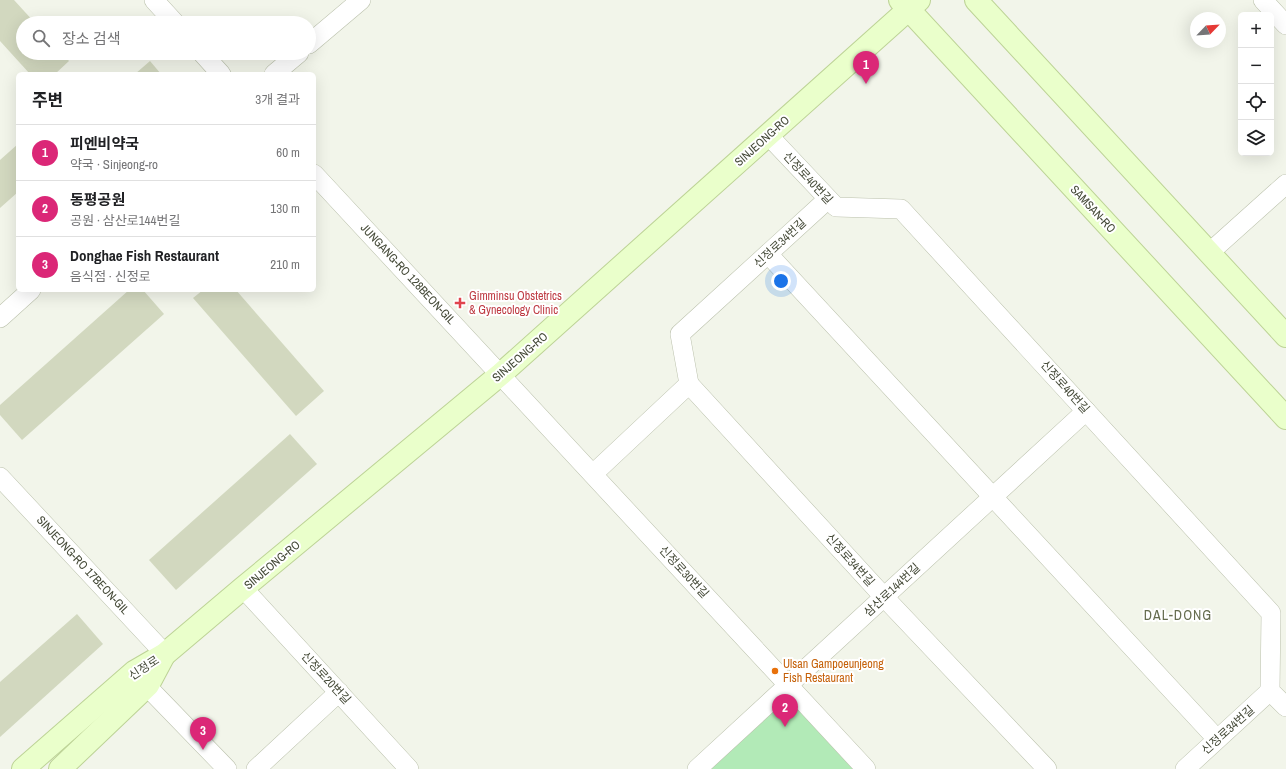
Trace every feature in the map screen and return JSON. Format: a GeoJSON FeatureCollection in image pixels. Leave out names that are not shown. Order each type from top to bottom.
{"type":"FeatureCollection","features":[{"type":"Feature","properties":{"kind":"main road"},"geometry":{"type":"LineString","coordinates":[[976,0],[1286,336]]}},
{"type":"Feature","properties":{"kind":"main road","name":"SINJEONG-RO"},"geometry":{"type":"LineString","coordinates":[[165,654],[501,374],[769,136],[909,3]]}},
{"type":"Feature","properties":{"kind":"main road","name":"SAMSAN-RO"},"geometry":{"type":"LineString","coordinates":[[909,3],[1286,418]]}},
{"type":"Feature","properties":{"kind":"main road","name":"신정로"},"geometry":{"type":"LineString","coordinates":[[60,769],[165,654]]}},
{"type":"Feature","properties":{"kind":"main road","name":"신정로"},"geometry":{"type":"LineString","coordinates":[[23,769],[141,679]]}},
{"type":"Feature","properties":{"kind":"street"},"geometry":{"type":"LineString","coordinates":[[154,0],[169,16]]}},
{"type":"Feature","properties":{"kind":"street"},"geometry":{"type":"LineString","coordinates":[[316,38],[361,0]]}},
{"type":"Feature","properties":{"kind":"street"},"geometry":{"type":"LineString","coordinates":[[1263,0],[1286,25]]}},
{"type":"Feature","properties":{"kind":"street"},"geometry":{"type":"LineString","coordinates":[[209,60],[220,72]]}},
{"type":"Feature","properties":{"kind":"street"},"geometry":{"type":"LineString","coordinates":[[276,72],[291,60]]}},
{"type":"Feature","properties":{"kind":"street","name":"신정로40번길"},"geometry":{"type":"LineString","coordinates":[[769,136],[836,208],[901,209],[1270,613],[1270,691]]}},
{"type":"Feature","properties":{"kind":"street","name":"JUNGANG-RO 128BEON-GIL"},"geometry":{"type":"LineString","coordinates":[[316,176],[501,374]]}},
{"type":"Feature","properties":{"kind":"street"},"geometry":{"type":"LineString","coordinates":[[1209,253],[1286,184]]}},
{"type":"Feature","properties":{"kind":"street","name":"신정로34번길"},"geometry":{"type":"LineString","coordinates":[[828,198],[680,334],[689,384],[884,597],[1047,769]]}},
{"type":"Feature","properties":{"kind":"street"},"geometry":{"type":"LineString","coordinates":[[768,254],[994,496],[1217,739]]}},
{"type":"Feature","properties":{"kind":"street"},"geometry":{"type":"LineString","coordinates":[[0,318],[29,292]]}},
{"type":"Feature","properties":{"kind":"street","name":"신정로30번길"},"geometry":{"type":"LineString","coordinates":[[501,374],[866,769]]}},
{"type":"Feature","properties":{"kind":"street"},"geometry":{"type":"LineString","coordinates":[[593,474],[689,384]]}},
{"type":"Feature","properties":{"kind":"street","name":"삼산로144번길"},"geometry":{"type":"LineString","coordinates":[[697,769],[789,686],[1086,411]]}},
{"type":"Feature","properties":{"kind":"street","name":"SINJEONG-RO 17BEON-GIL"},"geometry":{"type":"LineString","coordinates":[[0,477],[165,654]]}},
{"type":"Feature","properties":{"kind":"street","name":"신정로20번길"},"geometry":{"type":"LineString","coordinates":[[243,588],[409,769]]}},
{"type":"Feature","properties":{"kind":"street"},"geometry":{"type":"LineString","coordinates":[[141,679],[227,769]]}},
{"type":"Feature","properties":{"kind":"street"},"geometry":{"type":"LineString","coordinates":[[1270,691],[1286,707]]}},
{"type":"Feature","properties":{"kind":"street","name":"신정로34번길"},"geometry":{"type":"LineString","coordinates":[[1185,769],[1270,691]]}},
{"type":"Feature","properties":{"kind":"street"},"geometry":{"type":"LineString","coordinates":[[256,769],[339,692]]}},
{"type":"Feature","properties":{"kind":"green space"},"geometry":{"type":"Polygon","coordinates":[[[789,686],[866,769],[697,769],[789,686]]]}},
{"type":"Feature","properties":{"kind":"building"},"geometry":{"type":"Polygon","coordinates":[[[0,0],[14,0],[29,16],[16,16],[16,59],[0,41],[0,0]]]}},
{"type":"Feature","properties":{"kind":"building"},"geometry":{"type":"Polygon","coordinates":[[[17,60],[69,61],[57,72],[28,72],[17,60]]]}},
{"type":"Feature","properties":{"kind":"building"},"geometry":{"type":"Polygon","coordinates":[[[150,61],[159,72],[137,72],[150,61]]]}},
{"type":"Feature","properties":{"kind":"building"},"geometry":{"type":"Polygon","coordinates":[[[16,146],[16,194],[0,208],[0,160],[16,146]]]}},
{"type":"Feature","properties":{"kind":"building"},"geometry":{"type":"Polygon","coordinates":[[[127,292],[145,292],[164,314],[22,440],[0,415],[0,405],[127,292]]]}},
{"type":"Feature","properties":{"kind":"building"},"geometry":{"type":"Polygon","coordinates":[[[200,292],[238,292],[324,391],[296,416],[193,298],[200,292]]]}},
{"type":"Feature","properties":{"kind":"building"},"geometry":{"type":"Polygon","coordinates":[[[290,434],[317,464],[176,590],[149,560],[290,434]]]}},
{"type":"Feature","properties":{"kind":"building"},"geometry":{"type":"Polygon","coordinates":[[[77,614],[103,644],[0,737],[0,682],[77,614]]]}},
{"type":"Feature","properties":{"kind":"place","name":"피엔비약국"},"geometry":{"type":"Point","coordinates":[866,84]}},
{"type":"Feature","properties":{"kind":"place","name":"Gimminsu Obstetrics & Gynecology Clinic"},"geometry":{"type":"Point","coordinates":[460,303]}},
{"type":"Feature","properties":{"kind":"place","name":"Ulsan Gampoeunjeong Fish Restaurant"},"geometry":{"type":"Point","coordinates":[775,671]}},
{"type":"Feature","properties":{"kind":"place","name":"동평공원"},"geometry":{"type":"Point","coordinates":[785,727]}},
{"type":"Feature","properties":{"kind":"place","name":"Donghae Fish Restaurant"},"geometry":{"type":"Point","coordinates":[203,750]}},
{"type":"Feature","properties":{"kind":"district","name":"DAL-DONG"},"geometry":{"type":"Point","coordinates":[1178,615]}}]}
